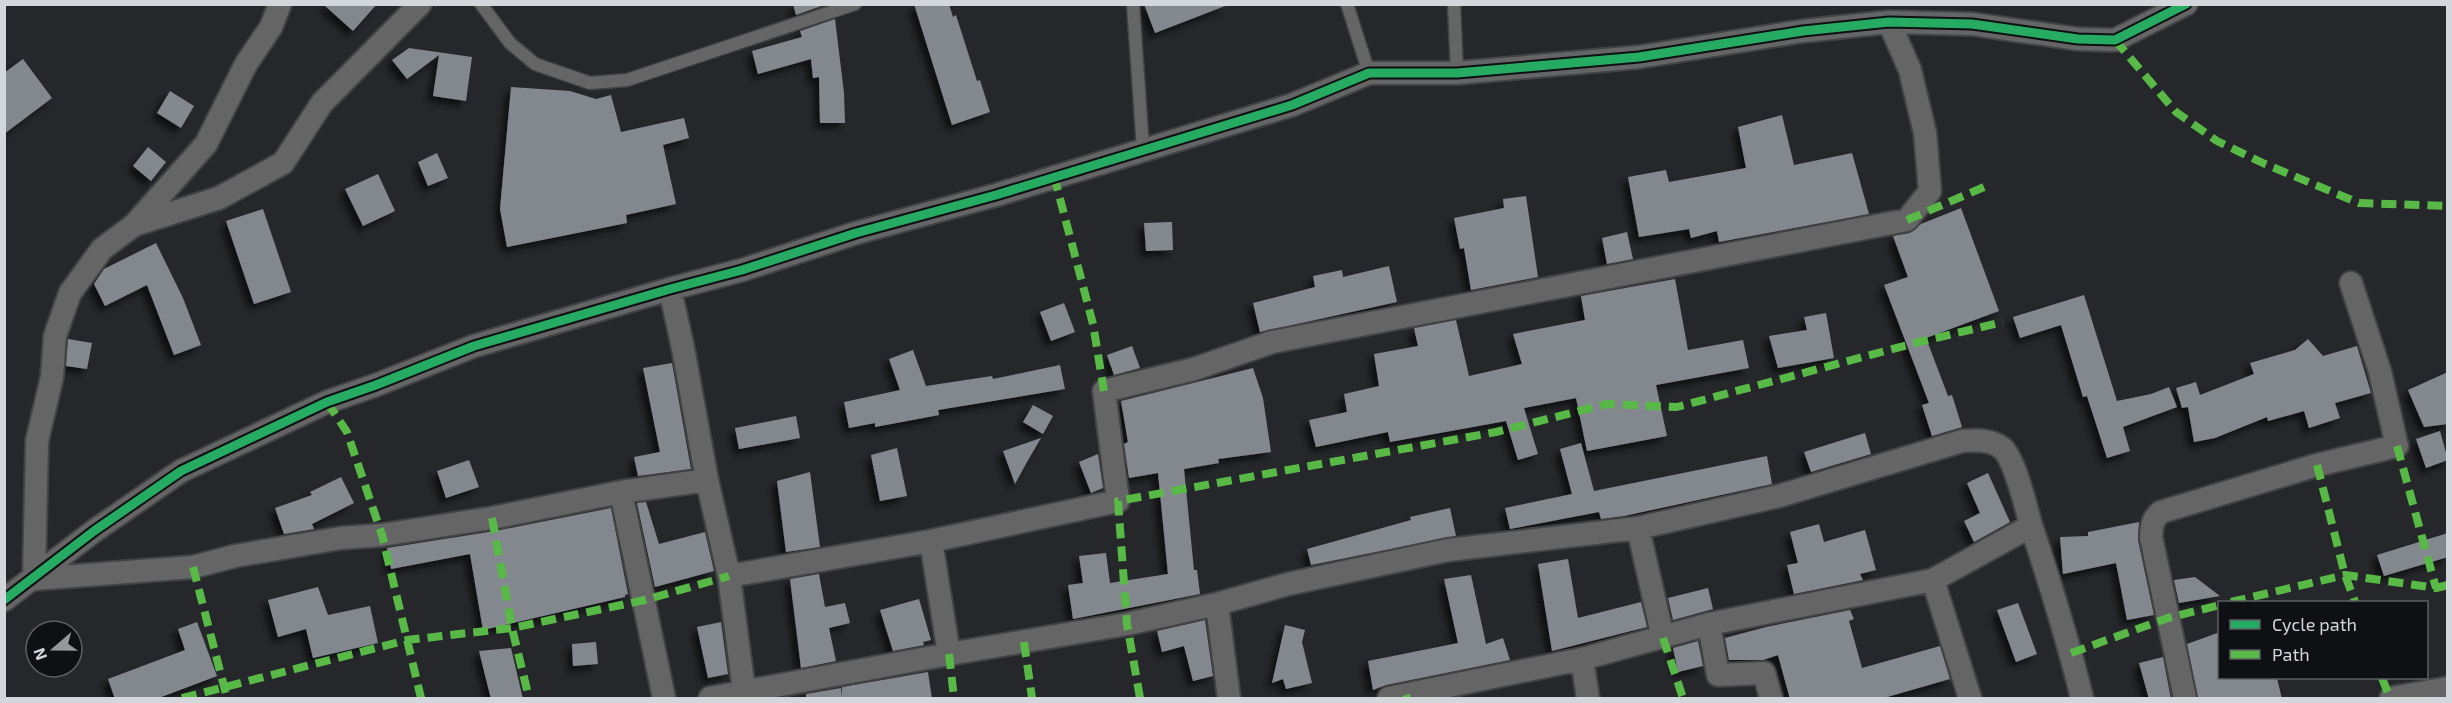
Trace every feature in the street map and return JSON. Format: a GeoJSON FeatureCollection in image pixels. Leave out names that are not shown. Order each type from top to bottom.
{"type":"FeatureCollection","features":[{"type":"Feature","properties":{"kind":"street"},"geometry":{"type":"LineString","coordinates":[[34,579],[38,441],[52,377],[55,336],[70,293],[102,249],[134,225],[206,144],[246,64],[271,27],[280,4]]}},
{"type":"Feature","properties":{"kind":"street"},"geometry":{"type":"LineString","coordinates":[[134,225],[219,198],[283,163],[322,103],[420,4]]}},
{"type":"Feature","properties":{"kind":"street"},"geometry":{"type":"LineString","coordinates":[[4,600],[94,531],[181,471],[327,402],[474,346],[742,270],[856,233],[996,195],[1292,105],[1369,73],[1457,73],[1639,57],[1803,31],[1889,22],[1972,24],[2078,39],[2115,40],[2186,4]]}},
{"type":"Feature","properties":{"kind":"street"},"geometry":{"type":"LineString","coordinates":[[729,576],[931,540],[1118,501],[1104,391],[1194,369],[1272,342],[1907,220],[1930,191],[1925,133],[1910,70],[1889,22]]}},
{"type":"Feature","properties":{"kind":"street"},"geometry":{"type":"LineString","coordinates":[[2185,699],[2151,537],[2152,523],[2156,517],[2161,512],[2317,465],[2397,446],[2380,372],[2351,283]]}},
{"type":"Feature","properties":{"kind":"street"},"geometry":{"type":"LineString","coordinates":[[670,289],[707,480],[729,576],[745,695]]}},
{"type":"Feature","properties":{"kind":"street"},"geometry":{"type":"LineString","coordinates":[[710,699],[745,695],[949,654],[1127,624],[1217,604],[1288,584],[1448,550],[1638,528],[1779,496],[1962,441],[1977,440],[2003,448],[2016,475],[2054,592],[2082,699]]}},
{"type":"Feature","properties":{"kind":"street"},"geometry":{"type":"LineString","coordinates":[[34,579],[193,567],[235,556],[341,538],[382,535],[492,518],[621,492],[707,480]]}},
{"type":"Feature","properties":{"kind":"street"},"geometry":{"type":"LineString","coordinates":[[621,492],[664,699]]}},
{"type":"Feature","properties":{"kind":"street"},"geometry":{"type":"LineString","coordinates":[[1389,699],[1582,659],[1709,624],[1933,579],[2031,526]]}},
{"type":"Feature","properties":{"kind":"street"},"geometry":{"type":"LineString","coordinates":[[1638,528],[1663,638]]}},
{"type":"Feature","properties":{"kind":"street"},"geometry":{"type":"LineString","coordinates":[[931,540],[949,654]]}},
{"type":"Feature","properties":{"kind":"street"},"geometry":{"type":"LineString","coordinates":[[1933,579],[1970,699]]}},
{"type":"Feature","properties":{"kind":"street"},"geometry":{"type":"LineString","coordinates":[[1217,604],[1230,699]]}},
{"type":"Feature","properties":{"kind":"street"},"geometry":{"type":"LineString","coordinates":[[1709,624],[1718,675],[1764,673],[1771,699]]}},
{"type":"Feature","properties":{"kind":"street"},"geometry":{"type":"LineString","coordinates":[[1582,659],[1588,699]]}},
{"type":"Feature","properties":{"kind":"street"},"geometry":{"type":"LineString","coordinates":[[2391,699],[2448,688]]}},
{"type":"Feature","properties":{"kind":"lane"},"geometry":{"type":"LineString","coordinates":[[481,4],[510,43],[535,64],[590,83],[627,80],[855,4]]}},
{"type":"Feature","properties":{"kind":"lane"},"geometry":{"type":"LineString","coordinates":[[1133,4],[1143,149]]}},
{"type":"Feature","properties":{"kind":"lane"},"geometry":{"type":"LineString","coordinates":[[1347,4],[1369,73]]}},
{"type":"Feature","properties":{"kind":"lane"},"geometry":{"type":"LineString","coordinates":[[1454,4],[1457,73]]}},
{"type":"Feature","properties":{"kind":"building"},"geometry":{"type":"Polygon","coordinates":[[[323,4],[377,4],[353,31],[323,4]]]}},
{"type":"Feature","properties":{"kind":"building"},"geometry":{"type":"Polygon","coordinates":[[[793,4],[827,4],[796,15],[793,4]]]}},
{"type":"Feature","properties":{"kind":"building"},"geometry":{"type":"Polygon","coordinates":[[[914,4],[949,4],[953,17],[956,15],[977,81],[980,80],[990,112],[952,125],[914,4]]]}},
{"type":"Feature","properties":{"kind":"building"},"geometry":{"type":"Polygon","coordinates":[[[1144,4],[1225,4],[1225,6],[1155,33],[1144,4]]]}},
{"type":"Feature","properties":{"kind":"building"},"geometry":{"type":"Polygon","coordinates":[[[835,19],[844,93],[845,123],[820,123],[819,77],[813,78],[811,59],[758,74],[752,51],[802,37],[800,31],[835,19]]]}},
{"type":"Feature","properties":{"kind":"building"},"geometry":{"type":"Polygon","coordinates":[[[409,48],[472,57],[466,101],[433,96],[439,55],[407,79],[392,60],[409,48]]]}},
{"type":"Feature","properties":{"kind":"building"},"geometry":{"type":"Polygon","coordinates":[[[23,59],[52,98],[4,134],[4,73],[23,59]]]}},
{"type":"Feature","properties":{"kind":"building"},"geometry":{"type":"Polygon","coordinates":[[[511,87],[570,91],[596,99],[611,95],[621,132],[684,118],[689,138],[663,145],[676,204],[626,215],[627,223],[507,247],[500,209],[511,87]]]}},
{"type":"Feature","properties":{"kind":"building"},"geometry":{"type":"Polygon","coordinates":[[[170,91],[194,106],[181,128],[157,113],[170,91]]]}},
{"type":"Feature","properties":{"kind":"building"},"geometry":{"type":"Polygon","coordinates":[[[1782,115],[1794,165],[1852,153],[1869,214],[1719,242],[1717,231],[1691,238],[1689,229],[1639,237],[1628,177],[1666,170],[1669,182],[1746,168],[1738,127],[1782,115]]]}},
{"type":"Feature","properties":{"kind":"building"},"geometry":{"type":"Polygon","coordinates":[[[148,147],[166,162],[151,181],[133,166],[148,147]]]}},
{"type":"Feature","properties":{"kind":"building"},"geometry":{"type":"Polygon","coordinates":[[[437,153],[448,178],[428,186],[418,162],[437,153]]]}},
{"type":"Feature","properties":{"kind":"building"},"geometry":{"type":"Polygon","coordinates":[[[378,174],[395,211],[363,226],[345,189],[378,174]]]}},
{"type":"Feature","properties":{"kind":"building"},"geometry":{"type":"Polygon","coordinates":[[[1526,196],[1538,277],[1471,290],[1464,248],[1460,249],[1454,218],[1504,208],[1503,199],[1526,196]]]}},
{"type":"Feature","properties":{"kind":"building"},"geometry":{"type":"Polygon","coordinates":[[[1961,208],[1999,311],[1926,338],[1948,396],[1952,395],[1962,427],[1932,436],[1922,405],[1929,403],[1884,285],[1908,277],[1893,236],[1910,233],[1921,224],[1961,208]]]}},
{"type":"Feature","properties":{"kind":"building"},"geometry":{"type":"Polygon","coordinates":[[[263,209],[291,292],[254,304],[226,221],[263,209]]]}},
{"type":"Feature","properties":{"kind":"building"},"geometry":{"type":"Polygon","coordinates":[[[1172,222],[1173,250],[1146,251],[1144,223],[1172,222]]]}},
{"type":"Feature","properties":{"kind":"building"},"geometry":{"type":"Polygon","coordinates":[[[1627,232],[1633,259],[1607,264],[1602,238],[1627,232]]]}},
{"type":"Feature","properties":{"kind":"building"},"geometry":{"type":"Polygon","coordinates":[[[156,243],[183,298],[201,345],[174,355],[147,285],[105,306],[94,284],[104,269],[156,243]]]}},
{"type":"Feature","properties":{"kind":"building"},"geometry":{"type":"Polygon","coordinates":[[[1389,266],[1397,302],[1260,332],[1253,303],[1315,287],[1313,276],[1342,270],[1343,277],[1389,266]]]}},
{"type":"Feature","properties":{"kind":"building"},"geometry":{"type":"Polygon","coordinates":[[[1675,279],[1688,350],[1743,340],[1749,368],[1656,385],[1667,436],[1587,451],[1576,398],[1524,408],[1538,454],[1518,460],[1506,421],[1390,442],[1388,432],[1316,447],[1309,420],[1347,412],[1344,394],[1379,386],[1374,354],[1418,346],[1414,328],[1456,320],[1469,376],[1522,364],[1513,334],[1585,320],[1581,296],[1675,279]]]}},
{"type":"Feature","properties":{"kind":"building"},"geometry":{"type":"Polygon","coordinates":[[[2084,295],[2117,401],[2151,394],[2169,387],[2177,407],[2123,427],[2130,451],[2107,458],[2087,396],[2083,397],[2061,325],[2020,338],[2013,317],[2084,295]]]}},
{"type":"Feature","properties":{"kind":"building"},"geometry":{"type":"Polygon","coordinates":[[[1064,303],[1075,332],[1051,341],[1040,312],[1064,303]]]}},
{"type":"Feature","properties":{"kind":"building"},"geometry":{"type":"Polygon","coordinates":[[[1826,313],[1834,358],[1778,368],[1769,336],[1807,330],[1804,317],[1826,313]]]}},
{"type":"Feature","properties":{"kind":"building"},"geometry":{"type":"Polygon","coordinates":[[[68,339],[92,343],[87,369],[66,366],[68,339]]]}},
{"type":"Feature","properties":{"kind":"building"},"geometry":{"type":"Polygon","coordinates":[[[2308,339],[2323,356],[2357,346],[2371,393],[2335,403],[2340,418],[2309,428],[2304,411],[2268,421],[2267,417],[2215,438],[2194,442],[2188,407],[2182,408],[2176,388],[2196,382],[2200,395],[2254,374],[2250,363],[2295,350],[2308,339]]]}},
{"type":"Feature","properties":{"kind":"building"},"geometry":{"type":"Polygon","coordinates":[[[1132,346],[1140,368],[1114,375],[1107,355],[1132,346]]]}},
{"type":"Feature","properties":{"kind":"building"},"geometry":{"type":"Polygon","coordinates":[[[913,350],[926,386],[992,376],[993,379],[1060,365],[1065,389],[938,410],[939,415],[875,427],[875,423],[849,428],[844,402],[900,390],[889,359],[913,350]]]}},
{"type":"Feature","properties":{"kind":"building"},"geometry":{"type":"Polygon","coordinates":[[[672,363],[691,469],[638,476],[634,457],[660,452],[643,368],[672,363]]]}},
{"type":"Feature","properties":{"kind":"building"},"geometry":{"type":"Polygon","coordinates":[[[1253,368],[1263,398],[1271,452],[1218,459],[1219,463],[1184,469],[1194,570],[1197,570],[1200,594],[1073,619],[1068,585],[1083,583],[1079,556],[1106,553],[1110,583],[1168,574],[1158,473],[1129,478],[1124,444],[1128,442],[1121,401],[1253,368]]]}},
{"type":"Feature","properties":{"kind":"building"},"geometry":{"type":"Polygon","coordinates":[[[2448,372],[2448,424],[2424,427],[2408,390],[2448,372]]]}},
{"type":"Feature","properties":{"kind":"building"},"geometry":{"type":"Polygon","coordinates":[[[1033,405],[1053,416],[1043,434],[1023,422],[1033,405]]]}},
{"type":"Feature","properties":{"kind":"building"},"geometry":{"type":"Polygon","coordinates":[[[796,416],[800,438],[739,449],[735,428],[796,416]]]}},
{"type":"Feature","properties":{"kind":"building"},"geometry":{"type":"Polygon","coordinates":[[[2440,431],[2448,460],[2426,468],[2416,439],[2440,431]]]}},
{"type":"Feature","properties":{"kind":"building"},"geometry":{"type":"Polygon","coordinates":[[[1865,433],[1871,454],[1811,472],[1804,452],[1865,433]]]}},
{"type":"Feature","properties":{"kind":"building"},"geometry":{"type":"Polygon","coordinates":[[[1041,438],[1027,462],[1015,484],[1003,451],[1041,438]]]}},
{"type":"Feature","properties":{"kind":"building"},"geometry":{"type":"Polygon","coordinates":[[[1581,443],[1594,491],[1767,456],[1772,484],[1624,516],[1601,519],[1599,512],[1510,529],[1505,508],[1572,494],[1560,449],[1581,443]]]}},
{"type":"Feature","properties":{"kind":"building"},"geometry":{"type":"Polygon","coordinates":[[[897,448],[907,496],[880,501],[871,455],[897,448]]]}},
{"type":"Feature","properties":{"kind":"building"},"geometry":{"type":"Polygon","coordinates":[[[1098,454],[1103,488],[1091,493],[1079,462],[1098,454]]]}},
{"type":"Feature","properties":{"kind":"building"},"geometry":{"type":"Polygon","coordinates":[[[469,460],[479,487],[446,498],[437,471],[469,460]]]}},
{"type":"Feature","properties":{"kind":"building"},"geometry":{"type":"Polygon","coordinates":[[[810,472],[820,547],[786,552],[777,481],[810,472]]]}},
{"type":"Feature","properties":{"kind":"building"},"geometry":{"type":"Polygon","coordinates":[[[1988,473],[2010,522],[1974,542],[1964,521],[1980,513],[1967,483],[1988,473]]]}},
{"type":"Feature","properties":{"kind":"building"},"geometry":{"type":"Polygon","coordinates":[[[341,477],[354,503],[312,524],[314,529],[284,534],[275,508],[312,495],[310,492],[341,477]]]}},
{"type":"Feature","properties":{"kind":"building"},"geometry":{"type":"Polygon","coordinates":[[[646,502],[659,544],[705,532],[714,571],[655,587],[637,503],[646,502]]]}},
{"type":"Feature","properties":{"kind":"building"},"geometry":{"type":"Polygon","coordinates":[[[611,508],[628,594],[625,597],[483,630],[470,554],[391,569],[387,548],[495,531],[611,508]]]}},
{"type":"Feature","properties":{"kind":"building"},"geometry":{"type":"Polygon","coordinates":[[[1450,508],[1456,536],[1311,565],[1307,549],[1411,520],[1410,517],[1450,508]]]}},
{"type":"Feature","properties":{"kind":"building"},"geometry":{"type":"Polygon","coordinates":[[[2139,522],[2138,540],[2154,615],[2127,620],[2116,563],[2063,574],[2060,537],[2088,536],[2088,532],[2139,522]]]}},
{"type":"Feature","properties":{"kind":"building"},"geometry":{"type":"Polygon","coordinates":[[[1819,524],[1824,542],[1865,530],[1876,570],[1860,574],[1863,580],[1794,594],[1787,565],[1798,563],[1790,532],[1819,524]]]}},
{"type":"Feature","properties":{"kind":"building"},"geometry":{"type":"Polygon","coordinates":[[[2448,533],[2448,557],[2384,576],[2377,555],[2448,533]]]}},
{"type":"Feature","properties":{"kind":"building"},"geometry":{"type":"Polygon","coordinates":[[[1568,559],[1578,618],[1641,602],[1647,627],[1552,651],[1538,564],[1568,559]]]}},
{"type":"Feature","properties":{"kind":"building"},"geometry":{"type":"Polygon","coordinates":[[[819,574],[825,607],[845,603],[850,623],[829,628],[836,661],[801,668],[790,579],[819,574]]]}},
{"type":"Feature","properties":{"kind":"building"},"geometry":{"type":"Polygon","coordinates":[[[1471,575],[1486,644],[1503,638],[1510,660],[1386,685],[1373,690],[1368,661],[1458,643],[1444,579],[1471,575]]]}},
{"type":"Feature","properties":{"kind":"building"},"geometry":{"type":"Polygon","coordinates":[[[2195,577],[2220,596],[2179,603],[2174,580],[2195,577]]]}},
{"type":"Feature","properties":{"kind":"building"},"geometry":{"type":"Polygon","coordinates":[[[318,587],[328,615],[370,606],[378,643],[313,658],[306,629],[278,637],[268,600],[318,587]]]}},
{"type":"Feature","properties":{"kind":"building"},"geometry":{"type":"Polygon","coordinates":[[[1708,588],[1713,609],[1673,620],[1668,598],[1708,588]]]}},
{"type":"Feature","properties":{"kind":"building"},"geometry":{"type":"Polygon","coordinates":[[[919,599],[931,640],[923,642],[924,645],[893,651],[880,610],[919,599]]]}},
{"type":"Feature","properties":{"kind":"building"},"geometry":{"type":"Polygon","coordinates":[[[2018,603],[2037,654],[2016,662],[1997,610],[2018,603]]]}},
{"type":"Feature","properties":{"kind":"building"},"geometry":{"type":"Polygon","coordinates":[[[1850,610],[1854,619],[1849,621],[1862,668],[1940,646],[1950,679],[1880,699],[1790,699],[1778,655],[1763,660],[1729,660],[1725,638],[1850,610]]]}},
{"type":"Feature","properties":{"kind":"building"},"geometry":{"type":"Polygon","coordinates":[[[1205,620],[1213,676],[1193,681],[1184,646],[1162,652],[1157,631],[1205,620]]]}},
{"type":"Feature","properties":{"kind":"building"},"geometry":{"type":"Polygon","coordinates":[[[197,622],[217,676],[156,699],[115,699],[108,679],[185,650],[178,629],[197,622]]]}},
{"type":"Feature","properties":{"kind":"building"},"geometry":{"type":"Polygon","coordinates":[[[721,622],[728,674],[708,678],[697,627],[721,622]]]}},
{"type":"Feature","properties":{"kind":"building"},"geometry":{"type":"Polygon","coordinates":[[[1285,625],[1305,630],[1302,642],[1312,683],[1286,689],[1283,679],[1272,683],[1285,625]]]}},
{"type":"Feature","properties":{"kind":"building"},"geometry":{"type":"Polygon","coordinates":[[[2218,633],[2218,679],[2277,679],[2282,699],[2198,699],[2187,644],[2218,633]]]}},
{"type":"Feature","properties":{"kind":"building"},"geometry":{"type":"Polygon","coordinates":[[[1698,641],[1703,666],[1678,672],[1673,648],[1698,641]]]}},
{"type":"Feature","properties":{"kind":"building"},"geometry":{"type":"Polygon","coordinates":[[[596,642],[598,664],[573,666],[572,644],[596,642]]]}},
{"type":"Feature","properties":{"kind":"building"},"geometry":{"type":"Polygon","coordinates":[[[511,648],[523,699],[491,699],[479,651],[511,648]]]}},
{"type":"Feature","properties":{"kind":"building"},"geometry":{"type":"Polygon","coordinates":[[[2163,657],[2171,699],[2149,699],[2139,663],[2163,657]]]}},
{"type":"Feature","properties":{"kind":"building"},"geometry":{"type":"Polygon","coordinates":[[[928,672],[932,699],[806,699],[806,694],[841,688],[842,697],[842,687],[928,672]]]}},
{"type":"Feature","properties":{"kind":"marked path"},"geometry":{"type":"LineString","coordinates":[[2115,40],[2176,112],[2217,141],[2265,164],[2359,203],[2448,206]]}},
{"type":"Feature","properties":{"kind":"marked path"},"geometry":{"type":"LineString","coordinates":[[1054,176],[1093,324],[1104,391]]}},
{"type":"Feature","properties":{"kind":"marked path"},"geometry":{"type":"LineString","coordinates":[[1907,220],[1984,187]]}},
{"type":"Feature","properties":{"kind":"marked path"},"geometry":{"type":"LineString","coordinates":[[1140,698],[1127,624],[1118,501],[1496,432],[1607,404],[1677,407],[1915,343],[2003,322]]}},
{"type":"Feature","properties":{"kind":"marked path"},"geometry":{"type":"LineString","coordinates":[[327,402],[347,432],[382,535],[421,698]]}},
{"type":"Feature","properties":{"kind":"marked path"},"geometry":{"type":"LineString","coordinates":[[2397,446],[2436,588]]}},
{"type":"Feature","properties":{"kind":"marked path"},"geometry":{"type":"LineString","coordinates":[[2317,465],[2345,575],[2355,601]]}},
{"type":"Feature","properties":{"kind":"marked path"},"geometry":{"type":"LineString","coordinates":[[492,518],[512,628],[529,698]]}},
{"type":"Feature","properties":{"kind":"marked path"},"geometry":{"type":"LineString","coordinates":[[193,567],[227,698]]}},
{"type":"Feature","properties":{"kind":"marked path"},"geometry":{"type":"LineString","coordinates":[[2235,601],[2345,575],[2436,588],[2448,585]]}},
{"type":"Feature","properties":{"kind":"marked path"},"geometry":{"type":"LineString","coordinates":[[182,698],[407,640],[512,628],[645,600],[729,576]]}},
{"type":"Feature","properties":{"kind":"marked path"},"geometry":{"type":"LineString","coordinates":[[2071,653],[2168,618],[2218,606]]}},
{"type":"Feature","properties":{"kind":"marked path"},"geometry":{"type":"LineString","coordinates":[[1663,638],[1683,698]]}},
{"type":"Feature","properties":{"kind":"marked path"},"geometry":{"type":"LineString","coordinates":[[1024,642],[1032,698]]}},
{"type":"Feature","properties":{"kind":"marked path"},"geometry":{"type":"LineString","coordinates":[[949,654],[954,698]]}},
{"type":"Feature","properties":{"kind":"marked path"},"geometry":{"type":"LineString","coordinates":[[2382,679],[2390,698]]}},
{"type":"Feature","properties":{"kind":"cycle path"},"geometry":{"type":"LineString","coordinates":[[4,600],[94,531],[181,471],[327,402],[474,346],[742,270],[856,233],[996,195],[1292,105],[1369,73],[1457,73],[1639,57],[1803,31],[1889,22],[1972,24],[2078,39],[2115,40],[2186,4]]}}]}
